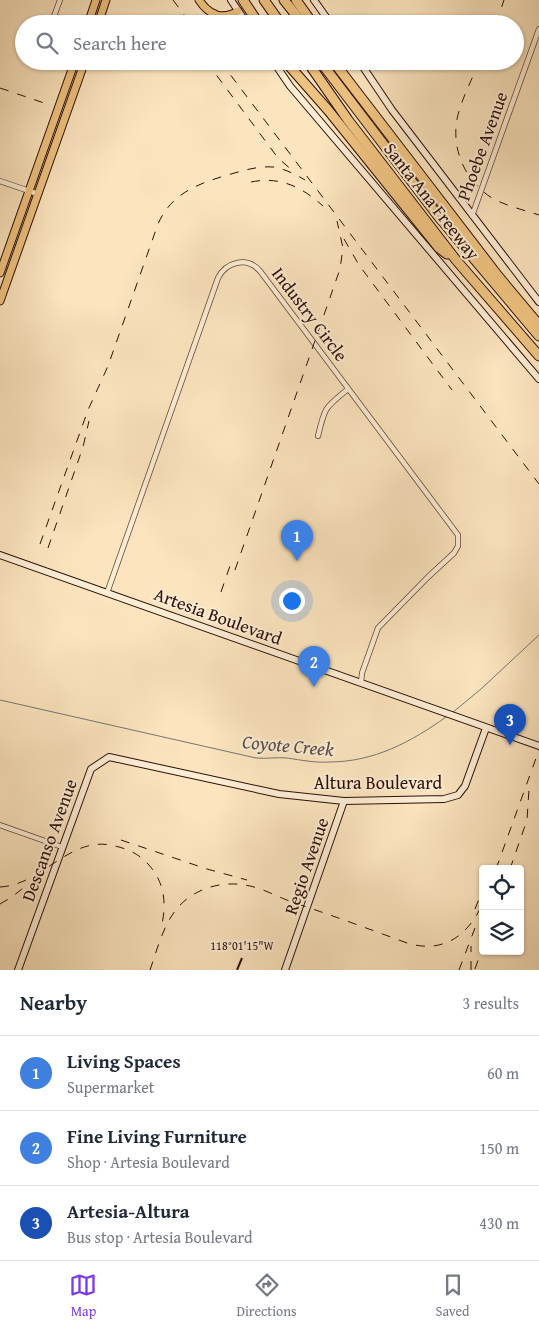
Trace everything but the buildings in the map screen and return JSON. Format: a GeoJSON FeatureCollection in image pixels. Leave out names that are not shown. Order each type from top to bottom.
{"type":"FeatureCollection","features":[{"type":"Feature","properties":{"kind":"highway"},"geometry":{"type":"LineString","coordinates":[[243,0],[253,15]]}},
{"type":"Feature","properties":{"kind":"highway"},"geometry":{"type":"LineString","coordinates":[[264,0],[275,15]]}},
{"type":"Feature","properties":{"kind":"highway"},"geometry":{"type":"LineString","coordinates":[[284,0],[294,13]]}},
{"type":"Feature","properties":{"kind":"highway"},"geometry":{"type":"LineString","coordinates":[[296,0],[307,15]]}},
{"type":"Feature","properties":{"kind":"highway"},"geometry":{"type":"LineString","coordinates":[[293,70],[338,122],[439,248],[456,260]]}},
{"type":"Feature","properties":{"kind":"highway","name":"Santa Ana Freeway"},"geometry":{"type":"LineString","coordinates":[[313,70],[348,120],[456,260],[539,356]]}},
{"type":"Feature","properties":{"kind":"highway"},"geometry":{"type":"LineString","coordinates":[[327,70],[438,216],[539,336]]}},
{"type":"Feature","properties":{"kind":"highway","name":"Santa Ana Freeway"},"geometry":{"type":"LineString","coordinates":[[340,70],[498,276],[539,325]]}},
{"type":"Feature","properties":{"kind":"main road"},"geometry":{"type":"LineString","coordinates":[[91,15],[96,0]]}},
{"type":"Feature","properties":{"kind":"main road"},"geometry":{"type":"LineString","coordinates":[[101,15],[106,0]]}},
{"type":"Feature","properties":{"kind":"main road"},"geometry":{"type":"LineString","coordinates":[[199,0],[207,10],[217,15]]}},
{"type":"Feature","properties":{"kind":"main road"},"geometry":{"type":"LineString","coordinates":[[230,15],[238,11]]}},
{"type":"Feature","properties":{"kind":"main road"},"geometry":{"type":"LineString","coordinates":[[0,273],[71,70]]}},
{"type":"Feature","properties":{"kind":"main road"},"geometry":{"type":"LineString","coordinates":[[0,301],[82,70]]}},
{"type":"Feature","properties":{"kind":"street"},"geometry":{"type":"LineString","coordinates":[[54,15],[60,0]]}},
{"type":"Feature","properties":{"kind":"street"},"geometry":{"type":"LineString","coordinates":[[231,0],[241,15]]}},
{"type":"Feature","properties":{"kind":"street"},"geometry":{"type":"LineString","coordinates":[[314,0],[325,15]]}},
{"type":"Feature","properties":{"kind":"street","name":"Phoebe Avenue"},"geometry":{"type":"LineString","coordinates":[[472,216],[539,28]]}},
{"type":"Feature","properties":{"kind":"street"},"geometry":{"type":"LineString","coordinates":[[279,70],[290,86],[539,379]]}},
{"type":"Feature","properties":{"kind":"street"},"geometry":{"type":"LineString","coordinates":[[365,70],[392,110],[539,302]]}},
{"type":"Feature","properties":{"kind":"street"},"geometry":{"type":"LineString","coordinates":[[0,181],[38,194]]}},
{"type":"Feature","properties":{"kind":"street","name":"Industry Circle"},"geometry":{"type":"LineString","coordinates":[[108,593],[218,278],[227,267],[234,263],[243,262],[250,264],[258,269],[456,530],[459,540],[454,553],[378,628],[362,673],[361,683]]}},
{"type":"Feature","properties":{"kind":"street"},"geometry":{"type":"LineString","coordinates":[[318,436],[325,409],[348,389]]}},
{"type":"Feature","properties":{"kind":"street","name":"Artesia Boulevard"},"geometry":{"type":"LineString","coordinates":[[0,555],[539,746]]}},
{"type":"Feature","properties":{"kind":"street","name":"Altura Boulevard"},"geometry":{"type":"LineString","coordinates":[[109,757],[279,794],[344,801],[444,799],[455,796],[465,786],[486,728]]}},
{"type":"Feature","properties":{"kind":"street","name":"Descanso Avenue"},"geometry":{"type":"LineString","coordinates":[[18,970],[91,769],[109,757]]}},
{"type":"Feature","properties":{"kind":"street","name":"Regio Avenue"},"geometry":{"type":"LineString","coordinates":[[285,970],[344,801]]}},
{"type":"Feature","properties":{"kind":"street"},"geometry":{"type":"LineString","coordinates":[[0,825],[62,847]]}},
{"type":"Feature","properties":{"kind":"waterway","name":"Coyote Creek"},"geometry":{"type":"LineString","coordinates":[[452,713],[539,635]]}},
{"type":"Feature","properties":{"kind":"waterway","name":"Coyote Creek"},"geometry":{"type":"LineString","coordinates":[[0,700],[256,758],[287,758],[318,762],[346,761],[377,754],[419,735],[446,717]]}},
{"type":"Feature","properties":{"kind":"railway"},"geometry":{"type":"LineString","coordinates":[[173,0],[184,15]]}},
{"type":"Feature","properties":{"kind":"railway"},"geometry":{"type":"LineString","coordinates":[[499,15],[504,0]]}},
{"type":"Feature","properties":{"kind":"railway"},"geometry":{"type":"LineString","coordinates":[[213,70],[278,158],[293,171]]}},
{"type":"Feature","properties":{"kind":"railway"},"geometry":{"type":"LineString","coordinates":[[227,70],[539,484]]}},
{"type":"Feature","properties":{"kind":"railway"},"geometry":{"type":"LineString","coordinates":[[475,70],[456,123],[457,148],[461,160],[473,181],[492,198],[509,206],[539,215]]}},
{"type":"Feature","properties":{"kind":"railway"},"geometry":{"type":"LineString","coordinates":[[0,88],[47,104]]}},
{"type":"Feature","properties":{"kind":"railway"},"geometry":{"type":"LineString","coordinates":[[40,544],[88,410],[108,366],[158,224],[164,213],[179,196],[188,190],[208,181],[246,170],[273,167],[290,172],[305,180]]}},
{"type":"Feature","properties":{"kind":"railway"},"geometry":{"type":"LineString","coordinates":[[251,182],[281,182],[299,188],[323,206]]}},
{"type":"Feature","properties":{"kind":"railway"},"geometry":{"type":"LineString","coordinates":[[235,570],[340,269],[343,248],[337,221]]}},
{"type":"Feature","properties":{"kind":"railway"},"geometry":{"type":"LineString","coordinates":[[344,239],[359,265],[452,390]]}},
{"type":"Feature","properties":{"kind":"railway"},"geometry":{"type":"LineString","coordinates":[[48,548],[83,447],[89,421]]}},
{"type":"Feature","properties":{"kind":"railway"},"geometry":{"type":"LineString","coordinates":[[221,592],[232,560]]}},
{"type":"Feature","properties":{"kind":"railway"},"geometry":{"type":"LineString","coordinates":[[497,865],[539,750]]}},
{"type":"Feature","properties":{"kind":"railway"},"geometry":{"type":"LineString","coordinates":[[511,865],[527,820],[529,789]]}},
{"type":"Feature","properties":{"kind":"railway"},"geometry":{"type":"LineString","coordinates":[[121,840],[207,869],[247,880]]}},
{"type":"Feature","properties":{"kind":"railway"},"geometry":{"type":"LineString","coordinates":[[0,887],[30,878],[70,853],[84,847],[99,844],[115,846],[129,850],[141,857],[158,878],[164,902],[161,928]]}},
{"type":"Feature","properties":{"kind":"railway"},"geometry":{"type":"LineString","coordinates":[[0,904],[28,884]]}},
{"type":"Feature","properties":{"kind":"railway"},"geometry":{"type":"LineString","coordinates":[[150,970],[164,930],[178,908],[195,893],[216,886],[239,884],[255,887],[292,902],[420,946],[443,944],[453,939],[470,925],[480,910]]}},
{"type":"Feature","properties":{"kind":"railway"},"geometry":{"type":"LineString","coordinates":[[475,909],[479,899]]}},
{"type":"Feature","properties":{"kind":"railway"},"geometry":{"type":"LineString","coordinates":[[459,970],[478,920]]}},
{"type":"Feature","properties":{"kind":"railway"},"geometry":{"type":"LineString","coordinates":[[471,946],[471,970]]}},
{"type":"Feature","properties":{"kind":"railway"},"geometry":{"type":"LineString","coordinates":[[475,969],[480,955]]}},
{"type":"Feature","properties":{"kind":"place","name":"Living Spaces"},"geometry":{"type":"Point","coordinates":[297,561]}},
{"type":"Feature","properties":{"kind":"place","name":"Fine Living Furniture"},"geometry":{"type":"Point","coordinates":[314,687]}},
{"type":"Feature","properties":{"kind":"place","name":"Artesia-Altura"},"geometry":{"type":"Point","coordinates":[510,745]}}]}
